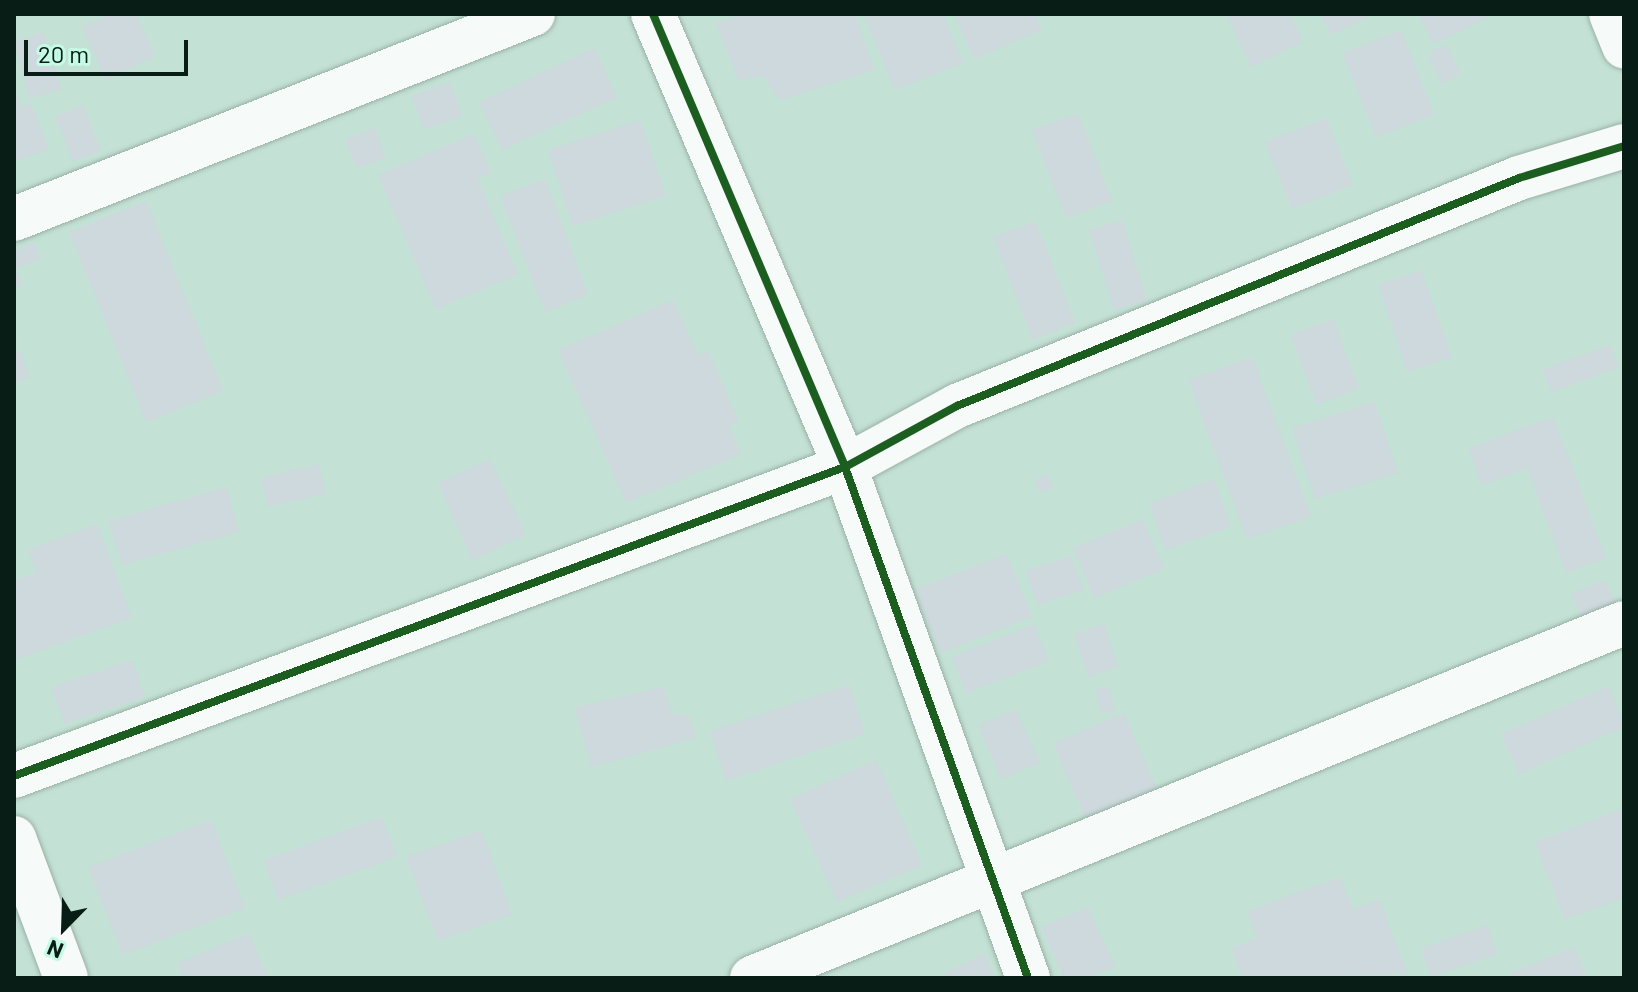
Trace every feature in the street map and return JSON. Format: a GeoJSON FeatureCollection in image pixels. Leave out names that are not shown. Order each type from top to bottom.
{"type":"FeatureCollection","features":[{"type":"Feature","properties":{"kind":"street"},"geometry":{"type":"LineString","coordinates":[[14,219],[533,14]]}},
{"type":"Feature","properties":{"kind":"street"},"geometry":{"type":"LineString","coordinates":[[653,14],[845,467],[991,882],[1028,978]]}},
{"type":"Feature","properties":{"kind":"street"},"geometry":{"type":"LineString","coordinates":[[1611,14],[1624,47]]}},
{"type":"Feature","properties":{"kind":"street"},"geometry":{"type":"LineString","coordinates":[[14,776],[845,467],[957,406],[1519,178],[1624,146]]}},
{"type":"Feature","properties":{"kind":"street"},"geometry":{"type":"LineString","coordinates":[[752,978],[1624,623]]}},
{"type":"Feature","properties":{"kind":"street"},"geometry":{"type":"LineString","coordinates":[[14,838],[66,978]]}},
{"type":"Feature","properties":{"kind":"building"},"geometry":{"type":"Polygon","coordinates":[[[110,14],[136,14],[155,56],[106,80],[82,27],[110,14]]]}},
{"type":"Feature","properties":{"kind":"building"},"geometry":{"type":"Polygon","coordinates":[[[742,14],[855,14],[874,70],[780,100],[763,76],[738,80],[716,23],[742,14]]]}},
{"type":"Feature","properties":{"kind":"building"},"geometry":{"type":"Polygon","coordinates":[[[863,14],[943,14],[963,63],[895,90],[863,14]]]}},
{"type":"Feature","properties":{"kind":"building"},"geometry":{"type":"Polygon","coordinates":[[[954,14],[1035,14],[1042,30],[974,59],[954,14]]]}},
{"type":"Feature","properties":{"kind":"building"},"geometry":{"type":"Polygon","coordinates":[[[1226,14],[1290,14],[1303,42],[1251,67],[1226,14]]]}},
{"type":"Feature","properties":{"kind":"building"},"geometry":{"type":"Polygon","coordinates":[[[1320,14],[1374,14],[1331,35],[1320,14]]]}},
{"type":"Feature","properties":{"kind":"building"},"geometry":{"type":"Polygon","coordinates":[[[1418,14],[1495,14],[1434,44],[1418,14]]]}},
{"type":"Feature","properties":{"kind":"building"},"geometry":{"type":"Polygon","coordinates":[[[1401,30],[1434,115],[1376,137],[1342,53],[1401,30]]]}},
{"type":"Feature","properties":{"kind":"building"},"geometry":{"type":"Polygon","coordinates":[[[43,32],[62,89],[29,99],[14,42],[43,32]]]}},
{"type":"Feature","properties":{"kind":"building"},"geometry":{"type":"Polygon","coordinates":[[[1446,44],[1461,74],[1442,84],[1427,54],[1446,44]]]}},
{"type":"Feature","properties":{"kind":"building"},"geometry":{"type":"Polygon","coordinates":[[[594,48],[617,97],[502,150],[479,102],[594,48]]]}},
{"type":"Feature","properties":{"kind":"building"},"geometry":{"type":"Polygon","coordinates":[[[450,82],[462,116],[425,130],[411,96],[450,82]]]}},
{"type":"Feature","properties":{"kind":"building"},"geometry":{"type":"Polygon","coordinates":[[[14,87],[22,107],[31,104],[49,149],[14,162],[14,87]]]}},
{"type":"Feature","properties":{"kind":"building"},"geometry":{"type":"Polygon","coordinates":[[[83,105],[101,151],[73,162],[55,116],[83,105]]]}},
{"type":"Feature","properties":{"kind":"building"},"geometry":{"type":"Polygon","coordinates":[[[1078,113],[1112,201],[1066,218],[1032,130],[1078,113]]]}},
{"type":"Feature","properties":{"kind":"building"},"geometry":{"type":"Polygon","coordinates":[[[1326,118],[1353,185],[1292,209],[1265,142],[1326,118]]]}},
{"type":"Feature","properties":{"kind":"building"},"geometry":{"type":"Polygon","coordinates":[[[640,120],[666,196],[573,226],[548,150],[640,120]]]}},
{"type":"Feature","properties":{"kind":"building"},"geometry":{"type":"Polygon","coordinates":[[[375,128],[386,158],[356,168],[345,139],[375,128]]]}},
{"type":"Feature","properties":{"kind":"building"},"geometry":{"type":"Polygon","coordinates":[[[474,134],[491,172],[477,178],[518,274],[436,309],[378,175],[474,134]]]}},
{"type":"Feature","properties":{"kind":"building"},"geometry":{"type":"Polygon","coordinates":[[[545,179],[588,295],[545,312],[500,196],[545,179]]]}},
{"type":"Feature","properties":{"kind":"building"},"geometry":{"type":"Polygon","coordinates":[[[146,201],[223,391],[146,422],[69,232],[146,201]]]}},
{"type":"Feature","properties":{"kind":"building"},"geometry":{"type":"Polygon","coordinates":[[[1122,220],[1147,301],[1114,310],[1089,230],[1122,220]]]}},
{"type":"Feature","properties":{"kind":"building"},"geometry":{"type":"Polygon","coordinates":[[[1035,221],[1075,323],[1033,340],[993,237],[1035,221]]]}},
{"type":"Feature","properties":{"kind":"building"},"geometry":{"type":"Polygon","coordinates":[[[34,243],[41,259],[16,268],[22,285],[14,288],[14,251],[34,243]]]}},
{"type":"Feature","properties":{"kind":"building"},"geometry":{"type":"Polygon","coordinates":[[[1421,270],[1452,357],[1407,372],[1378,285],[1421,270]]]}},
{"type":"Feature","properties":{"kind":"building"},"geometry":{"type":"Polygon","coordinates":[[[673,300],[698,355],[708,351],[739,422],[729,426],[741,454],[626,503],[558,350],[673,300]]]}},
{"type":"Feature","properties":{"kind":"building"},"geometry":{"type":"Polygon","coordinates":[[[1333,319],[1359,389],[1317,404],[1290,335],[1333,319]]]}},
{"type":"Feature","properties":{"kind":"building"},"geometry":{"type":"Polygon","coordinates":[[[1610,345],[1619,368],[1551,392],[1542,369],[1610,345]]]}},
{"type":"Feature","properties":{"kind":"building"},"geometry":{"type":"Polygon","coordinates":[[[21,350],[29,378],[14,383],[14,352],[21,350]]]}},
{"type":"Feature","properties":{"kind":"building"},"geometry":{"type":"Polygon","coordinates":[[[1252,357],[1311,517],[1247,539],[1188,380],[1252,357]]]}},
{"type":"Feature","properties":{"kind":"building"},"geometry":{"type":"Polygon","coordinates":[[[1374,402],[1398,473],[1315,499],[1292,428],[1374,402]]]}},
{"type":"Feature","properties":{"kind":"building"},"geometry":{"type":"Polygon","coordinates":[[[1553,417],[1606,558],[1566,573],[1527,468],[1482,485],[1468,448],[1553,417]]]}},
{"type":"Feature","properties":{"kind":"building"},"geometry":{"type":"Polygon","coordinates":[[[490,459],[526,535],[472,560],[438,483],[490,459]]]}},
{"type":"Feature","properties":{"kind":"building"},"geometry":{"type":"Polygon","coordinates":[[[318,464],[326,493],[268,507],[261,478],[318,464]]]}},
{"type":"Feature","properties":{"kind":"building"},"geometry":{"type":"Polygon","coordinates":[[[1048,475],[1054,488],[1039,493],[1034,479],[1048,475]]]}},
{"type":"Feature","properties":{"kind":"building"},"geometry":{"type":"Polygon","coordinates":[[[1214,479],[1231,527],[1165,550],[1149,503],[1214,479]]]}},
{"type":"Feature","properties":{"kind":"building"},"geometry":{"type":"Polygon","coordinates":[[[226,487],[239,532],[122,565],[108,521],[226,487]]]}},
{"type":"Feature","properties":{"kind":"building"},"geometry":{"type":"Polygon","coordinates":[[[1143,519],[1164,569],[1094,598],[1073,548],[1143,519]]]}},
{"type":"Feature","properties":{"kind":"building"},"geometry":{"type":"Polygon","coordinates":[[[97,524],[132,618],[14,660],[14,580],[36,572],[28,549],[97,524]]]}},
{"type":"Feature","properties":{"kind":"building"},"geometry":{"type":"Polygon","coordinates":[[[1007,554],[1032,617],[940,653],[915,589],[1007,554]]]}},
{"type":"Feature","properties":{"kind":"building"},"geometry":{"type":"Polygon","coordinates":[[[1071,556],[1083,590],[1037,605],[1025,571],[1071,556]]]}},
{"type":"Feature","properties":{"kind":"building"},"geometry":{"type":"Polygon","coordinates":[[[1605,579],[1619,613],[1586,628],[1571,594],[1605,579]]]}},
{"type":"Feature","properties":{"kind":"building"},"geometry":{"type":"Polygon","coordinates":[[[1034,624],[1049,661],[966,693],[952,657],[1034,624]]]}},
{"type":"Feature","properties":{"kind":"building"},"geometry":{"type":"Polygon","coordinates":[[[1104,624],[1118,667],[1088,677],[1074,634],[1104,624]]]}},
{"type":"Feature","properties":{"kind":"building"},"geometry":{"type":"Polygon","coordinates":[[[132,660],[145,697],[64,724],[51,687],[132,660]]]}},
{"type":"Feature","properties":{"kind":"building"},"geometry":{"type":"Polygon","coordinates":[[[849,685],[865,734],[726,781],[710,731],[849,685]]]}},
{"type":"Feature","properties":{"kind":"building"},"geometry":{"type":"Polygon","coordinates":[[[1109,686],[1115,710],[1101,714],[1095,690],[1109,686]]]}},
{"type":"Feature","properties":{"kind":"building"},"geometry":{"type":"Polygon","coordinates":[[[1609,686],[1624,727],[1519,774],[1501,734],[1609,686]]]}},
{"type":"Feature","properties":{"kind":"building"},"geometry":{"type":"Polygon","coordinates":[[[663,687],[672,713],[689,717],[696,738],[591,767],[574,707],[663,687]]]}},
{"type":"Feature","properties":{"kind":"building"},"geometry":{"type":"Polygon","coordinates":[[[1016,709],[1040,763],[1001,779],[978,725],[1016,709]]]}},
{"type":"Feature","properties":{"kind":"building"},"geometry":{"type":"Polygon","coordinates":[[[1124,713],[1158,792],[1087,823],[1053,743],[1124,713]]]}},
{"type":"Feature","properties":{"kind":"building"},"geometry":{"type":"Polygon","coordinates":[[[876,760],[922,865],[837,902],[790,799],[876,760]]]}},
{"type":"Feature","properties":{"kind":"building"},"geometry":{"type":"Polygon","coordinates":[[[1624,808],[1624,898],[1565,920],[1535,842],[1624,808]]]}},
{"type":"Feature","properties":{"kind":"building"},"geometry":{"type":"Polygon","coordinates":[[[382,817],[397,857],[278,900],[264,860],[382,817]]]}},
{"type":"Feature","properties":{"kind":"building"},"geometry":{"type":"Polygon","coordinates":[[[211,820],[245,908],[123,955],[88,867],[211,820]]]}},
{"type":"Feature","properties":{"kind":"building"},"geometry":{"type":"Polygon","coordinates":[[[481,830],[512,914],[438,941],[406,857],[481,830]]]}},
{"type":"Feature","properties":{"kind":"building"},"geometry":{"type":"Polygon","coordinates":[[[1340,877],[1353,910],[1379,899],[1408,974],[1243,978],[1231,948],[1257,938],[1247,911],[1340,877]]]}},
{"type":"Feature","properties":{"kind":"building"},"geometry":{"type":"Polygon","coordinates":[[[1088,907],[1115,967],[1089,978],[1064,978],[1041,927],[1088,907]]]}},
{"type":"Feature","properties":{"kind":"building"},"geometry":{"type":"Polygon","coordinates":[[[1487,925],[1497,954],[1431,977],[1421,948],[1487,925]]]}},
{"type":"Feature","properties":{"kind":"building"},"geometry":{"type":"Polygon","coordinates":[[[249,933],[268,978],[184,978],[178,963],[249,933]]]}},
{"type":"Feature","properties":{"kind":"building"},"geometry":{"type":"Polygon","coordinates":[[[1574,947],[1587,978],[1512,978],[1510,973],[1574,947]]]}},
{"type":"Feature","properties":{"kind":"building"},"geometry":{"type":"Polygon","coordinates":[[[984,954],[996,978],[947,978],[945,973],[984,954]]]}},
{"type":"Feature","properties":{"kind":"cycle path"},"geometry":{"type":"LineString","coordinates":[[653,14],[845,467],[1028,978]]}},
{"type":"Feature","properties":{"kind":"cycle path"},"geometry":{"type":"LineString","coordinates":[[14,776],[845,467],[957,406],[1519,178],[1624,146]]}}]}
